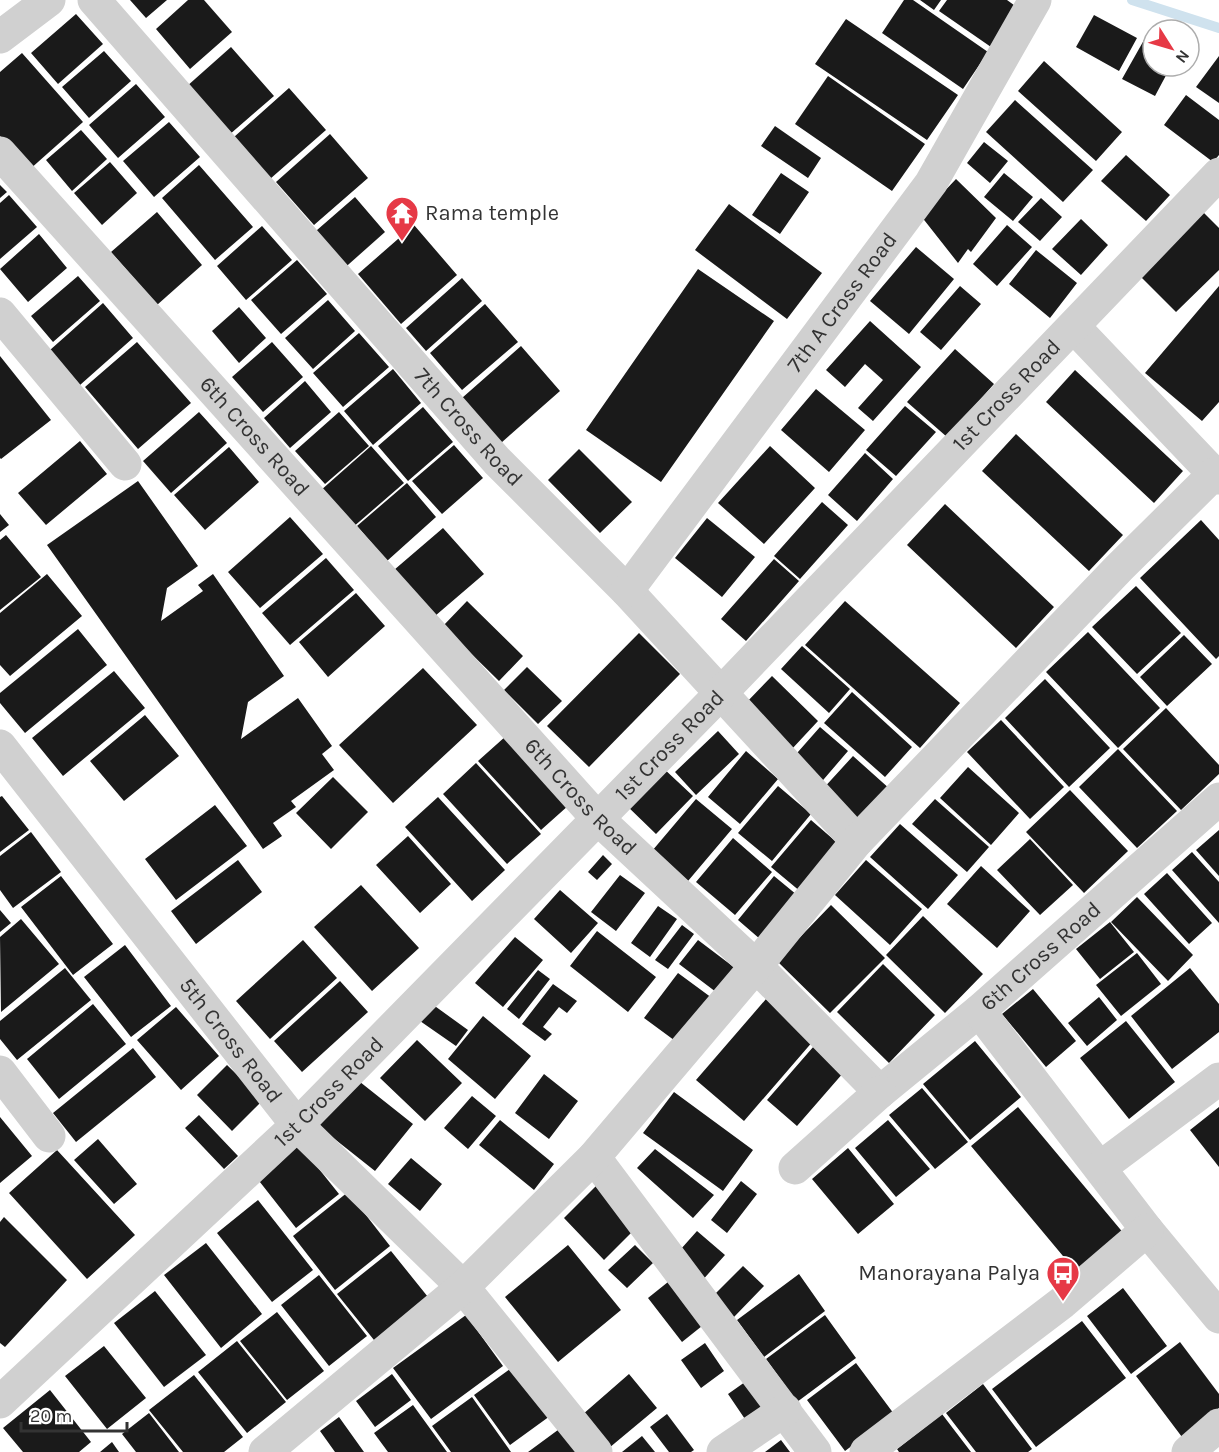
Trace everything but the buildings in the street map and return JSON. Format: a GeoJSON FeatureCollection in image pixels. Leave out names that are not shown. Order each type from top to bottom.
{"type":"FeatureCollection","features":[{"type":"Feature","properties":{"kind":"street"},"geometry":{"type":"LineString","coordinates":[[0,37],[49,0]]}},
{"type":"Feature","properties":{"kind":"street","name":"7th Cross Road"},"geometry":{"type":"LineString","coordinates":[[94,0],[497,461],[627,591],[857,841]]}},
{"type":"Feature","properties":{"kind":"street","name":"7th A Cross Road"},"geometry":{"type":"LineString","coordinates":[[627,591],[931,183],[1035,0]]}},
{"type":"Feature","properties":{"kind":"street","name":"6th Cross Road"},"geometry":{"type":"LineString","coordinates":[[0,153],[597,818],[756,966],[880,1092],[979,1011],[1219,799]]}},
{"type":"Feature","properties":{"kind":"street","name":"1st Cross Road"},"geometry":{"type":"LineString","coordinates":[[0,1402],[297,1125],[721,693],[1219,174]]}},
{"type":"Feature","properties":{"kind":"street"},"geometry":{"type":"LineString","coordinates":[[0,314],[124,464]]}},
{"type":"Feature","properties":{"kind":"street"},"geometry":{"type":"LineString","coordinates":[[265,1452],[463,1287],[594,1157],[756,966],[857,841],[1119,568],[1217,476],[1074,327]]}},
{"type":"Feature","properties":{"kind":"street","name":"5th Cross Road"},"geometry":{"type":"LineString","coordinates":[[0,746],[297,1125],[463,1287],[596,1452]]}},
{"type":"Feature","properties":{"kind":"street"},"geometry":{"type":"LineString","coordinates":[[979,1011],[1148,1230],[1217,1310]]}},
{"type":"Feature","properties":{"kind":"street"},"geometry":{"type":"LineString","coordinates":[[0,1072],[49,1136]]}},
{"type":"Feature","properties":{"kind":"street"},"geometry":{"type":"LineString","coordinates":[[1101,1167],[1219,1079]]}},
{"type":"Feature","properties":{"kind":"street"},"geometry":{"type":"LineString","coordinates":[[795,1168],[880,1092]]}},
{"type":"Feature","properties":{"kind":"street"},"geometry":{"type":"LineString","coordinates":[[594,1157],[815,1452]]}},
{"type":"Feature","properties":{"kind":"street"},"geometry":{"type":"LineString","coordinates":[[866,1452],[1063,1302],[1148,1230]]}},
{"type":"Feature","properties":{"kind":"street"},"geometry":{"type":"LineString","coordinates":[[723,1452],[785,1410]]}},
{"type":"Feature","properties":{"kind":"street"},"geometry":{"type":"LineString","coordinates":[[1188,1452],[1219,1425]]}},
{"type":"Feature","properties":{"kind":"waterway"},"geometry":{"type":"LineString","coordinates":[[1132,0],[1219,28]]}},
{"type":"Feature","properties":{"kind":"place","name":"Rama temple"},"geometry":{"type":"Point","coordinates":[402,242]}},
{"type":"Feature","properties":{"kind":"place","name":"Manorayana Palya"},"geometry":{"type":"Point","coordinates":[1063,1302]}}]}
